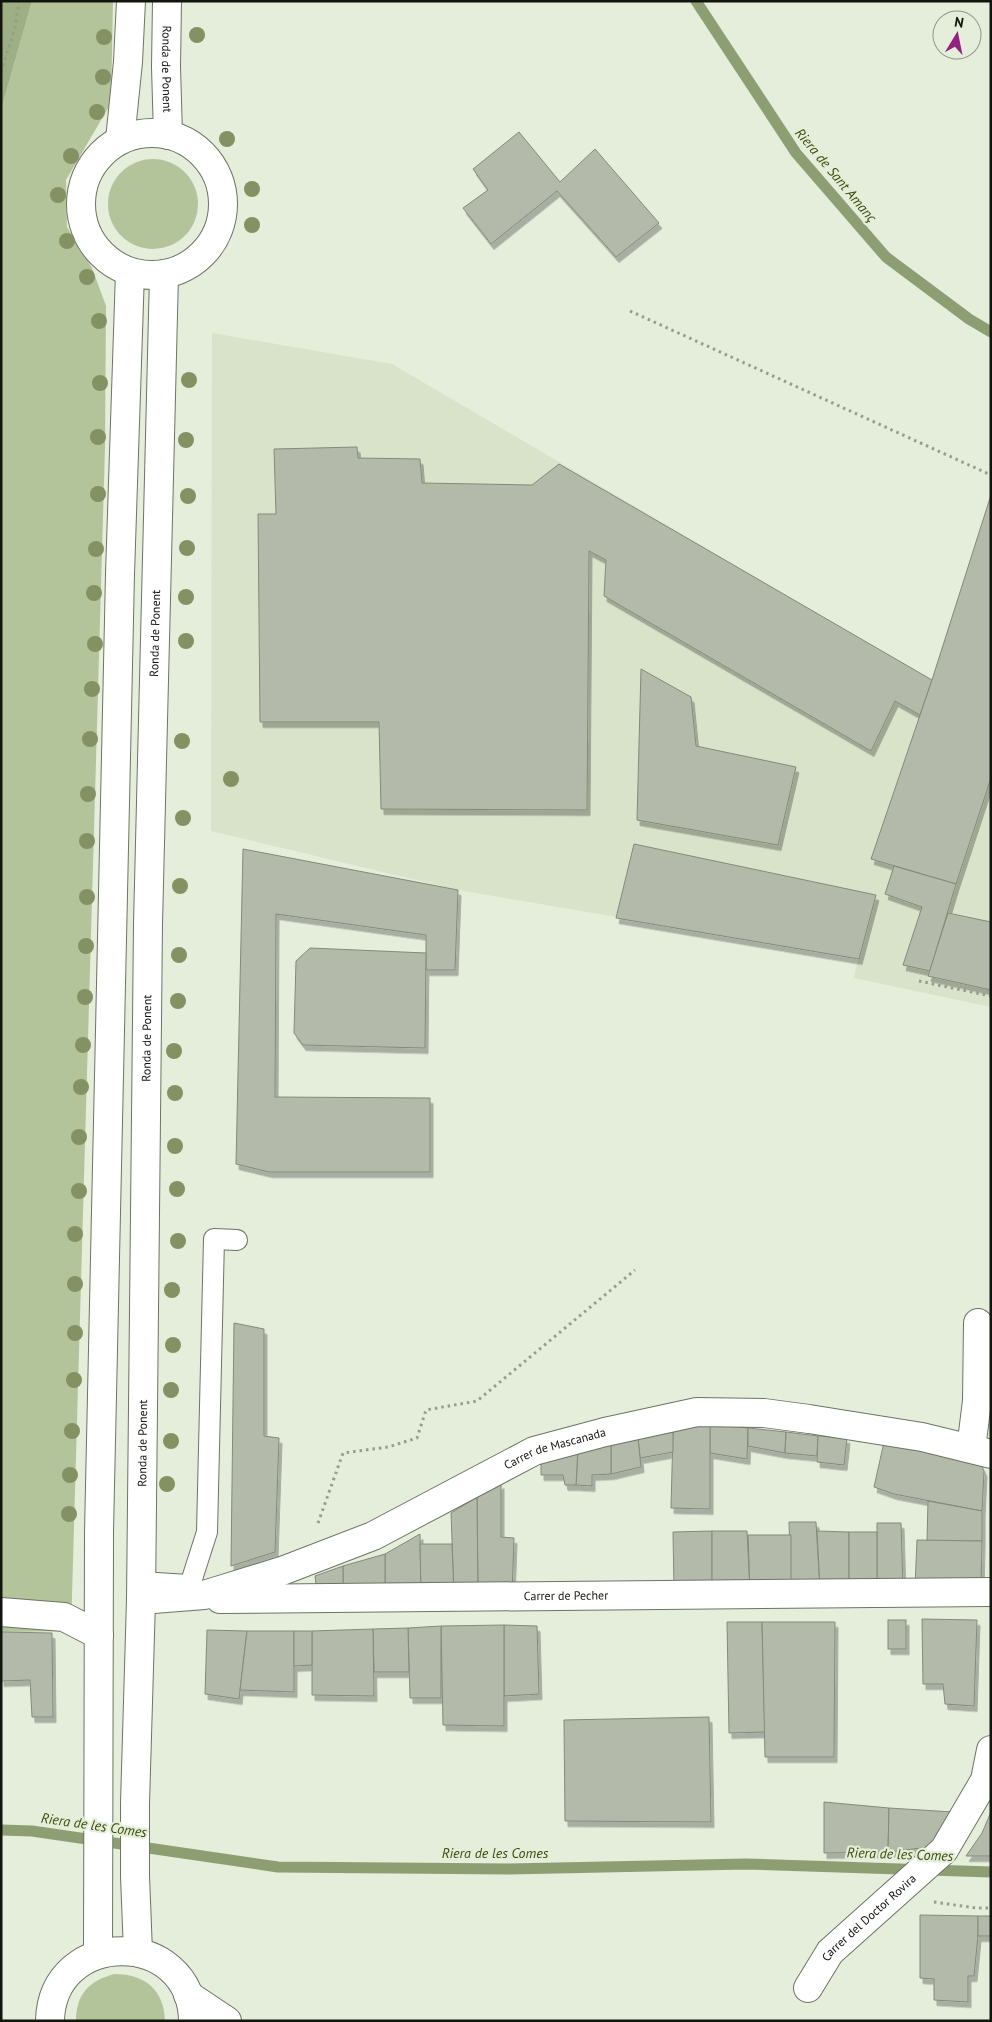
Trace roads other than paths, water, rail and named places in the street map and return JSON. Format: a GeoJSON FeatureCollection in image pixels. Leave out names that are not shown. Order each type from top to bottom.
{"type":"FeatureCollection","features":[{"type":"Feature","properties":{"kind":"main road"},"geometry":{"type":"LineString","coordinates":[[120,140],[128,62],[131,1]]}},
{"type":"Feature","properties":{"kind":"main road","name":"Ronda de Ponent"},"geometry":{"type":"LineString","coordinates":[[167,1],[168,135]]}},
{"type":"Feature","properties":{"kind":"main road"},"geometry":{"type":"LineString","coordinates":[[157,132],[168,135],[191,144],[209,160],[220,182],[223,206],[218,230],[206,251],[187,265],[164,274],[147,275],[130,272],[108,260],[92,243],[81,209],[83,185],[90,168],[101,154],[120,140],[144,133],[157,132]]}},
{"type":"Feature","properties":{"kind":"main road"},"geometry":{"type":"LineString","coordinates":[[98,1954],[100,1522],[120,574],[130,272]]}},
{"type":"Feature","properties":{"kind":"main road","name":"Ronda de Ponent"},"geometry":{"type":"LineString","coordinates":[[138,1952],[135,1804],[141,1591],[148,924],[164,274]]}},
{"type":"Feature","properties":{"kind":"main road"},"geometry":{"type":"LineString","coordinates":[[978,1323],[977,1401],[981,1448]]}},
{"type":"Feature","properties":{"kind":"main road","name":"Carrer de Mascanada"},"geometry":{"type":"LineString","coordinates":[[141,1591],[204,1595],[282,1571],[373,1536],[534,1451],[605,1432],[697,1412],[764,1413],[981,1448]]}},
{"type":"Feature","properties":{"kind":"main road","name":"Carrer de Pecher"},"geometry":{"type":"LineString","coordinates":[[141,1591],[991,1592]]}},
{"type":"Feature","properties":{"kind":"main road"},"geometry":{"type":"LineString","coordinates":[[1,1612],[64,1617],[99,1635]]}},
{"type":"Feature","properties":{"kind":"main road","name":"Carrer del Doctor Rovira"},"geometry":{"type":"LineString","coordinates":[[808,1988],[830,1952],[944,1850],[985,1780],[991,1750]]}},
{"type":"Feature","properties":{"kind":"main road"},"geometry":{"type":"LineString","coordinates":[[50,2021],[51,2007],[60,1984],[77,1966],[98,1954],[118,1950],[138,1952],[159,1960],[176,1976],[191,2008],[227,2021]]}},
{"type":"Feature","properties":{"kind":"lane"},"geometry":{"type":"LineString","coordinates":[[141,1591],[188,1585],[191,1582],[208,1532],[214,1239],[237,1240]]}},
{"type":"Feature","properties":{"kind":"waterway","name":"Riera de Sant Amanç"},"geometry":{"type":"LineString","coordinates":[[696,1],[796,153],[886,257],[969,319],[991,332]]}},
{"type":"Feature","properties":{"kind":"waterway","name":"Riera de les Comes"},"geometry":{"type":"LineString","coordinates":[[1,1830],[32,1831],[278,1867],[509,1869],[746,1864],[991,1872]]}}]}
